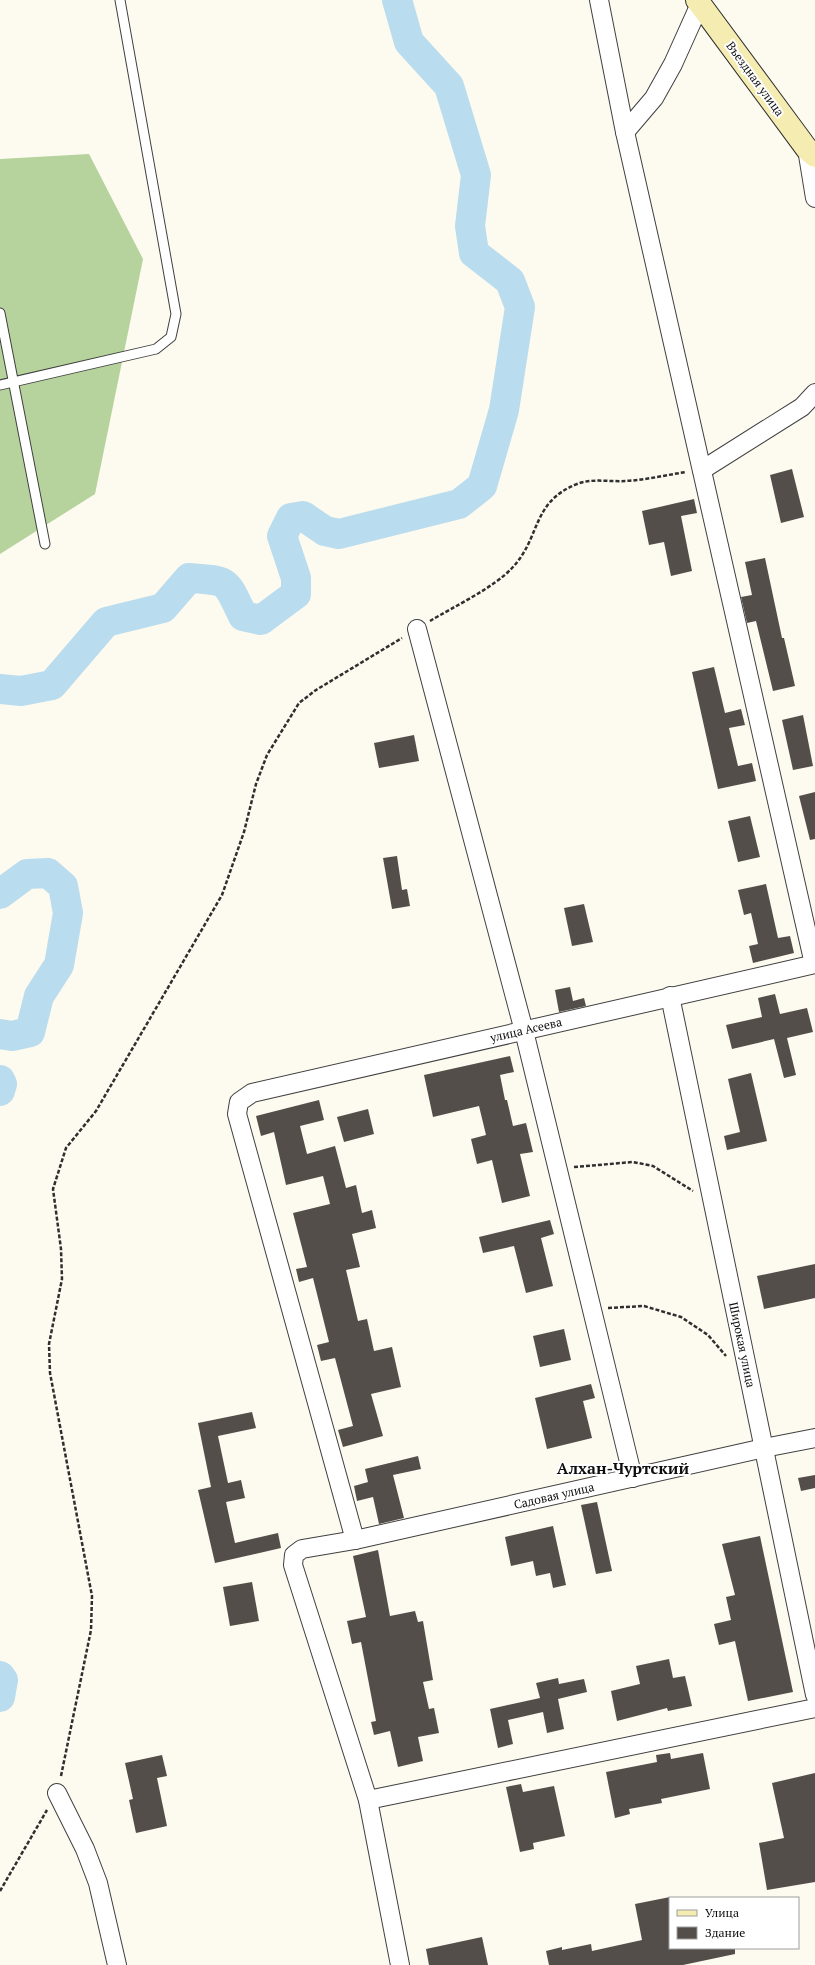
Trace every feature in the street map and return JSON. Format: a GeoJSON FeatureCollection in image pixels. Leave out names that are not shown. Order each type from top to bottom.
{"type":"FeatureCollection","features":[{"type":"Feature","properties":{"kind":"street"},"geometry":{"type":"LineString","coordinates":[[599,0],[625,132],[815,964]]}},
{"type":"Feature","properties":{"kind":"street"},"geometry":{"type":"LineString","coordinates":[[625,132],[654,98],[673,64],[699,2]]}},
{"type":"Feature","properties":{"kind":"street","name":"Въездная улица"},"geometry":{"type":"LineString","coordinates":[[699,2],[811,152]]}},
{"type":"Feature","properties":{"kind":"street"},"geometry":{"type":"LineString","coordinates":[[811,152],[815,198]]}},
{"type":"Feature","properties":{"kind":"street"},"geometry":{"type":"LineString","coordinates":[[702,470],[802,407],[815,393]]}},
{"type":"Feature","properties":{"kind":"street"},"geometry":{"type":"LineString","coordinates":[[417,629],[524,1031],[633,1478]]}},
{"type":"Feature","properties":{"kind":"street","name":"улица Асеева"},"geometry":{"type":"LineString","coordinates":[[355,1540],[237,1114],[239,1102],[252,1093],[815,964]]}},
{"type":"Feature","properties":{"kind":"street","name":"Широкая улица"},"geometry":{"type":"LineString","coordinates":[[670,996],[815,1694]]}},
{"type":"Feature","properties":{"kind":"street","name":"Садовая улица"},"geometry":{"type":"LineString","coordinates":[[368,1800],[293,1565],[294,1555],[302,1549],[355,1540],[764,1448],[815,1438]]}},
{"type":"Feature","properties":{"kind":"street"},"geometry":{"type":"LineString","coordinates":[[400,1965],[368,1800],[815,1708]]}},
{"type":"Feature","properties":{"kind":"street"},"geometry":{"type":"LineString","coordinates":[[57,1793],[85,1849],[98,1883],[117,1965]]}},
{"type":"Feature","properties":{"kind":"lane"},"geometry":{"type":"LineString","coordinates":[[0,385],[156,349],[171,337],[176,314],[120,0]]}},
{"type":"Feature","properties":{"kind":"lane"},"geometry":{"type":"LineString","coordinates":[[0,313],[45,544]]}},
{"type":"Feature","properties":{"kind":"path"},"geometry":{"type":"LineString","coordinates":[[0,1891],[57,1793],[91,1630],[92,1596],[50,1373],[49,1344],[62,1279],[61,1248],[53,1189],[66,1148],[96,1112],[222,895],[244,832],[256,784],[267,755],[299,703],[316,690],[497,581],[512,568],[525,551],[545,507],[559,493],[578,484],[598,481],[625,481],[702,470]]}},
{"type":"Feature","properties":{"kind":"path"},"geometry":{"type":"LineString","coordinates":[[557,1168],[633,1162],[653,1166],[690,1188],[714,1209]]}},
{"type":"Feature","properties":{"kind":"path"},"geometry":{"type":"LineString","coordinates":[[591,1309],[644,1306],[681,1317],[708,1335],[729,1358]]}},
{"type":"Feature","properties":{"kind":"green space"},"geometry":{"type":"Polygon","coordinates":[[[89,154],[143,259],[95,494],[0,554],[0,159],[89,154]]]}},
{"type":"Feature","properties":{"kind":"building"},"geometry":{"type":"Polygon","coordinates":[[[792,469],[804,517],[781,523],[770,475],[792,469]]]}},
{"type":"Feature","properties":{"kind":"building"},"geometry":{"type":"Polygon","coordinates":[[[694,499],[697,513],[681,516],[692,571],[671,576],[664,542],[649,545],[642,511],[694,499]]]}},
{"type":"Feature","properties":{"kind":"building"},"geometry":{"type":"Polygon","coordinates":[[[765,558],[782,638],[784,638],[795,686],[773,691],[756,621],[747,623],[741,597],[752,595],[745,562],[765,558]]]}},
{"type":"Feature","properties":{"kind":"building"},"geometry":{"type":"Polygon","coordinates":[[[714,667],[725,713],[741,709],[745,725],[729,728],[738,766],[752,763],[756,781],[718,789],[692,672],[714,667]]]}},
{"type":"Feature","properties":{"kind":"building"},"geometry":{"type":"Polygon","coordinates":[[[803,715],[813,766],[793,770],[782,720],[803,715]]]}},
{"type":"Feature","properties":{"kind":"building"},"geometry":{"type":"Polygon","coordinates":[[[414,735],[419,761],[379,768],[374,743],[414,735]]]}},
{"type":"Feature","properties":{"kind":"building"},"geometry":{"type":"Polygon","coordinates":[[[815,792],[815,839],[810,840],[799,796],[815,792]]]}},
{"type":"Feature","properties":{"kind":"building"},"geometry":{"type":"Polygon","coordinates":[[[750,816],[760,857],[738,862],[728,821],[750,816]]]}},
{"type":"Feature","properties":{"kind":"building"},"geometry":{"type":"Polygon","coordinates":[[[397,856],[402,890],[407,889],[410,906],[392,909],[383,858],[397,856]]]}},
{"type":"Feature","properties":{"kind":"building"},"geometry":{"type":"Polygon","coordinates":[[[766,884],[778,938],[790,936],[794,953],[753,963],[749,946],[758,944],[751,913],[744,915],[738,890],[766,884]]]}},
{"type":"Feature","properties":{"kind":"building"},"geometry":{"type":"Polygon","coordinates":[[[584,904],[593,942],[572,946],[564,908],[584,904]]]}},
{"type":"Feature","properties":{"kind":"building"},"geometry":{"type":"Polygon","coordinates":[[[570,987],[573,1001],[584,998],[586,1006],[559,1012],[555,990],[570,987]]]}},
{"type":"Feature","properties":{"kind":"building"},"geometry":{"type":"Polygon","coordinates":[[[775,994],[780,1014],[807,1008],[813,1032],[787,1038],[796,1075],[784,1078],[774,1039],[732,1049],[726,1025],[762,1017],[758,998],[775,994]]]}},
{"type":"Feature","properties":{"kind":"building"},"geometry":{"type":"Polygon","coordinates":[[[510,1056],[514,1072],[500,1075],[505,1100],[507,1100],[513,1126],[526,1123],[533,1152],[520,1154],[530,1196],[502,1203],[492,1160],[477,1164],[471,1139],[486,1135],[479,1106],[433,1117],[424,1075],[510,1056]]]}},
{"type":"Feature","properties":{"kind":"building"},"geometry":{"type":"Polygon","coordinates":[[[751,1073],[767,1141],[727,1150],[724,1136],[740,1132],[728,1079],[751,1073]]]}},
{"type":"Feature","properties":{"kind":"building"},"geometry":{"type":"Polygon","coordinates":[[[319,1100],[324,1120],[300,1126],[307,1154],[335,1146],[346,1188],[356,1185],[362,1213],[372,1210],[376,1228],[352,1234],[360,1267],[346,1270],[358,1321],[367,1319],[374,1351],[392,1347],[401,1387],[371,1394],[383,1436],[343,1447],[338,1430],[353,1426],[335,1358],[321,1361],[317,1345],[329,1342],[313,1278],[299,1282],[296,1269],[307,1267],[293,1213],[330,1204],[323,1176],[286,1185],[274,1132],[261,1136],[256,1116],[319,1100]]]}},
{"type":"Feature","properties":{"kind":"building"},"geometry":{"type":"Polygon","coordinates":[[[368,1109],[374,1134],[344,1142],[337,1117],[368,1109]]]}},
{"type":"Feature","properties":{"kind":"building"},"geometry":{"type":"Polygon","coordinates":[[[550,1220],[554,1234],[541,1238],[553,1286],[526,1293],[514,1246],[483,1253],[479,1237],[550,1220]]]}},
{"type":"Feature","properties":{"kind":"building"},"geometry":{"type":"Polygon","coordinates":[[[815,1264],[815,1298],[764,1309],[757,1276],[815,1264]]]}},
{"type":"Feature","properties":{"kind":"building"},"geometry":{"type":"Polygon","coordinates":[[[564,1329],[571,1360],[540,1367],[533,1336],[564,1329]]]}},
{"type":"Feature","properties":{"kind":"building"},"geometry":{"type":"Polygon","coordinates":[[[591,1384],[595,1398],[583,1401],[592,1438],[547,1449],[535,1398],[591,1384]]]}},
{"type":"Feature","properties":{"kind":"building"},"geometry":{"type":"Polygon","coordinates":[[[252,1412],[256,1428],[218,1436],[228,1483],[241,1480],[245,1498],[226,1502],[235,1543],[278,1533],[281,1548],[215,1563],[198,1490],[211,1487],[198,1423],[252,1412]]]}},
{"type":"Feature","properties":{"kind":"building"},"geometry":{"type":"Polygon","coordinates":[[[418,1456],[421,1469],[393,1475],[404,1518],[379,1524],[373,1497],[357,1501],[354,1486],[368,1482],[365,1469],[418,1456]]]}},
{"type":"Feature","properties":{"kind":"building"},"geometry":{"type":"Polygon","coordinates":[[[815,1475],[815,1488],[801,1491],[798,1478],[815,1475]]]}},
{"type":"Feature","properties":{"kind":"building"},"geometry":{"type":"Polygon","coordinates":[[[597,1502],[612,1571],[596,1574],[581,1505],[597,1502]]]}},
{"type":"Feature","properties":{"kind":"building"},"geometry":{"type":"Polygon","coordinates":[[[553,1526],[566,1585],[553,1588],[550,1573],[536,1576],[533,1561],[511,1566],[505,1537],[553,1526]]]}},
{"type":"Feature","properties":{"kind":"building"},"geometry":{"type":"Polygon","coordinates":[[[760,1536],[793,1692],[748,1701],[735,1641],[719,1645],[714,1624],[731,1620],[726,1597],[735,1595],[722,1544],[760,1536]]]}},
{"type":"Feature","properties":{"kind":"building"},"geometry":{"type":"Polygon","coordinates":[[[378,1550],[390,1616],[415,1611],[418,1622],[423,1621],[433,1680],[423,1682],[429,1709],[434,1708],[439,1733],[418,1737],[423,1761],[398,1767],[390,1731],[374,1735],[371,1722],[376,1721],[361,1642],[352,1644],[347,1621],[366,1617],[353,1556],[378,1550]]]}},
{"type":"Feature","properties":{"kind":"building"},"geometry":{"type":"Polygon","coordinates":[[[252,1582],[259,1621],[230,1626],[223,1587],[252,1582]]]}},
{"type":"Feature","properties":{"kind":"building"},"geometry":{"type":"Polygon","coordinates":[[[669,1659],[673,1678],[685,1676],[692,1706],[668,1711],[667,1708],[617,1721],[611,1691],[640,1684],[636,1666],[669,1659]]]}},
{"type":"Feature","properties":{"kind":"building"},"geometry":{"type":"Polygon","coordinates":[[[558,1678],[559,1684],[584,1679],[587,1692],[558,1699],[564,1729],[547,1733],[543,1712],[508,1720],[513,1744],[498,1748],[490,1709],[540,1698],[536,1683],[558,1678]]]}},
{"type":"Feature","properties":{"kind":"building"},"geometry":{"type":"Polygon","coordinates":[[[670,1753],[671,1759],[703,1753],[710,1789],[661,1799],[662,1803],[629,1809],[630,1814],[615,1818],[606,1772],[657,1762],[656,1755],[670,1753]]]}},
{"type":"Feature","properties":{"kind":"building"},"geometry":{"type":"Polygon","coordinates":[[[162,1755],[167,1776],[157,1778],[167,1826],[136,1833],[129,1800],[133,1799],[125,1763],[162,1755]]]}},
{"type":"Feature","properties":{"kind":"building"},"geometry":{"type":"Polygon","coordinates":[[[815,1773],[815,1882],[767,1890],[759,1843],[784,1838],[772,1783],[815,1773]]]}},
{"type":"Feature","properties":{"kind":"building"},"geometry":{"type":"Polygon","coordinates":[[[521,1784],[523,1792],[554,1786],[565,1836],[533,1843],[534,1849],[520,1852],[506,1787],[521,1784]]]}},
{"type":"Feature","properties":{"kind":"building"},"geometry":{"type":"Polygon","coordinates":[[[669,1897],[669,1949],[735,1949],[735,1954],[683,1965],[549,1965],[546,1951],[562,1947],[562,1950],[591,1944],[592,1951],[642,1940],[635,1904],[669,1897]]]}},
{"type":"Feature","properties":{"kind":"building"},"geometry":{"type":"Polygon","coordinates":[[[482,1937],[488,1965],[429,1965],[426,1949],[482,1937]]]}},
{"type":"Feature","properties":{"kind":"waterway"},"geometry":{"type":"LineString","coordinates":[[0,689],[21,691],[52,685],[106,622],[163,608],[189,578],[212,580],[225,584],[233,595],[243,616],[261,620],[296,594],[296,578],[282,536],[291,518],[303,516],[325,531],[339,534],[459,504],[482,486],[504,410],[520,307],[510,281],[474,253],[470,226],[476,175],[449,86],[409,42],[397,0]]}},
{"type":"Feature","properties":{"kind":"waterway"},"geometry":{"type":"LineString","coordinates":[[0,894],[27,874],[48,873],[63,886],[68,913],[59,965],[39,996],[30,1032],[12,1036],[0,1034]]}},
{"type":"Feature","properties":{"kind":"waterway"},"geometry":{"type":"LineString","coordinates":[[0,1080],[2,1084],[0,1091]]}},
{"type":"Feature","properties":{"kind":"waterway"},"geometry":{"type":"LineString","coordinates":[[0,1676],[3,1680],[0,1697]]}},
{"type":"Feature","properties":{"kind":"district","name":"Алхан-Чуртский"},"geometry":{"type":"Point","coordinates":[623,1468]}}]}
